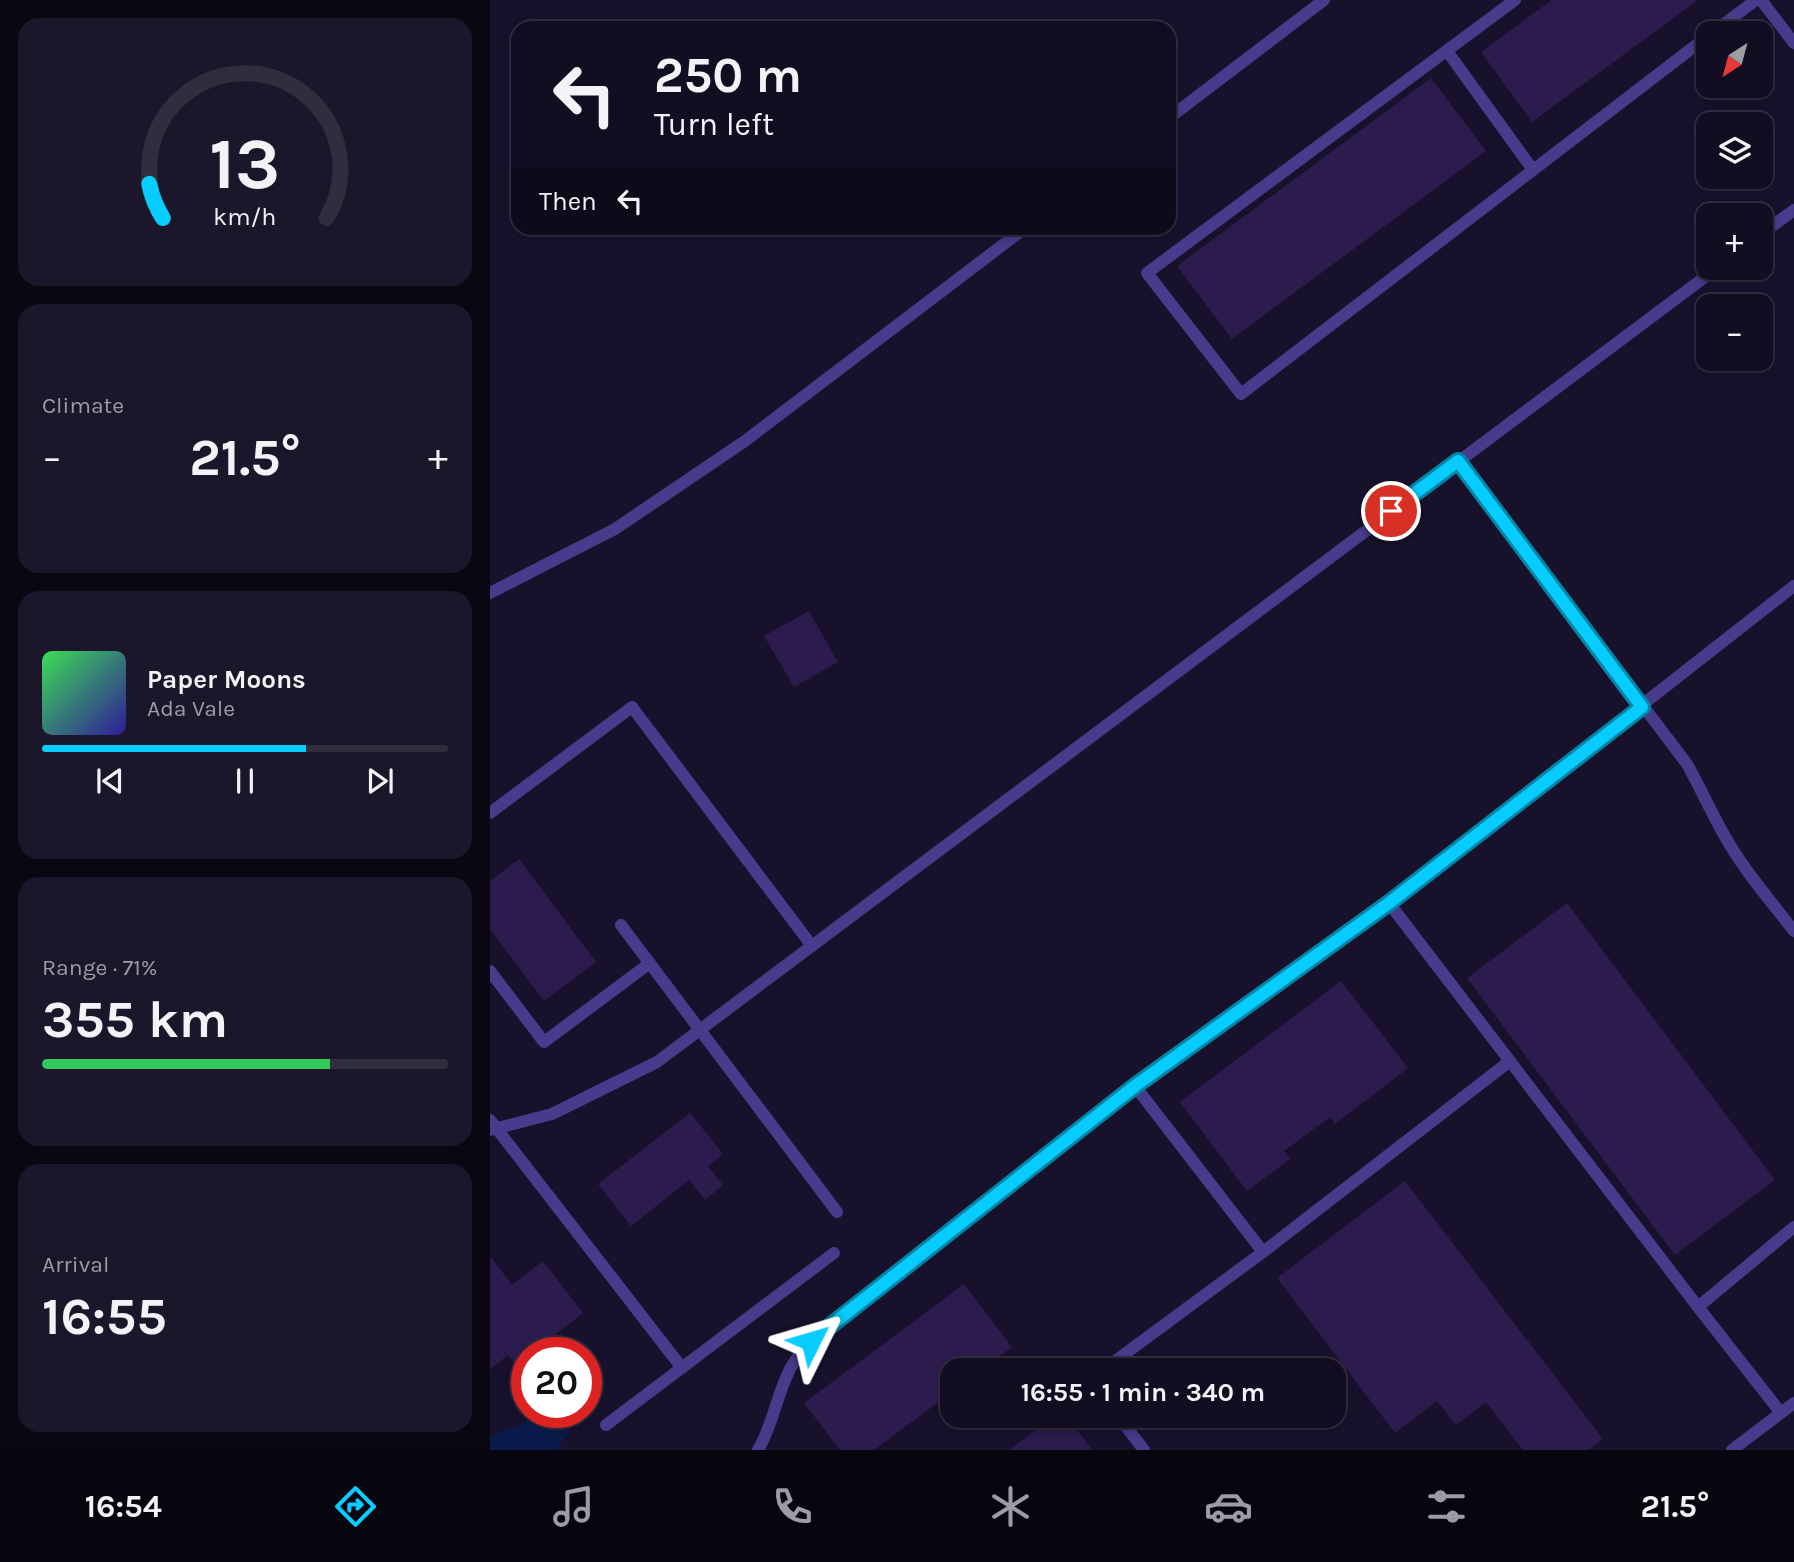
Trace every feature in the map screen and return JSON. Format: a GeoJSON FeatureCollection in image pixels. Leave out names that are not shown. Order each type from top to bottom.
{"type":"FeatureCollection","features":[{"type":"Feature","properties":{"kind":"lane"},"geometry":{"type":"LineString","coordinates":[[1176,113],[1324,0]]}},
{"type":"Feature","properties":{"kind":"lane"},"geometry":{"type":"LineString","coordinates":[[1515,0],[1147,273],[1241,394],[1696,46]]}},
{"type":"Feature","properties":{"kind":"lane"},"geometry":{"type":"LineString","coordinates":[[1728,21],[1756,0]]}},
{"type":"Feature","properties":{"kind":"lane"},"geometry":{"type":"LineString","coordinates":[[1761,0],[1794,43]]}},
{"type":"Feature","properties":{"kind":"lane"},"geometry":{"type":"LineString","coordinates":[[1447,51],[1533,170]]}},
{"type":"Feature","properties":{"kind":"lane"},"geometry":{"type":"LineString","coordinates":[[1773,226],[1794,211]]}},
{"type":"Feature","properties":{"kind":"lane"},"geometry":{"type":"LineString","coordinates":[[490,593],[615,529],[745,441],[1017,235]]}},
{"type":"Feature","properties":{"kind":"lane"},"geometry":{"type":"LineString","coordinates":[[682,1367],[492,1126],[552,1114],[656,1062],[701,1031],[1701,280]]}},
{"type":"Feature","properties":{"kind":"lane"},"geometry":{"type":"LineString","coordinates":[[1458,461],[1687,764],[1723,833],[1745,868],[1794,931]]}},
{"type":"Feature","properties":{"kind":"lane"},"geometry":{"type":"LineString","coordinates":[[758,1450],[768,1431],[792,1364],[811,1341],[1135,1086],[1389,903],[1794,586]]}},
{"type":"Feature","properties":{"kind":"lane"},"geometry":{"type":"LineString","coordinates":[[490,813],[632,707],[812,946]]}},
{"type":"Feature","properties":{"kind":"lane"},"geometry":{"type":"LineString","coordinates":[[1389,903],[1781,1413]]}},
{"type":"Feature","properties":{"kind":"lane"},"geometry":{"type":"LineString","coordinates":[[621,925],[837,1212]]}},
{"type":"Feature","properties":{"kind":"lane"},"geometry":{"type":"LineString","coordinates":[[490,971],[544,1042],[650,963]]}},
{"type":"Feature","properties":{"kind":"lane"},"geometry":{"type":"LineString","coordinates":[[1119,1358],[1263,1252],[1510,1061]]}},
{"type":"Feature","properties":{"kind":"lane"},"geometry":{"type":"LineString","coordinates":[[1135,1086],[1263,1252]]}},
{"type":"Feature","properties":{"kind":"lane"},"geometry":{"type":"LineString","coordinates":[[1698,1307],[1794,1227]]}},
{"type":"Feature","properties":{"kind":"lane"},"geometry":{"type":"LineString","coordinates":[[606,1424],[834,1253]]}},
{"type":"Feature","properties":{"kind":"lane"},"geometry":{"type":"LineString","coordinates":[[1732,1450],[1794,1403]]}},
{"type":"Feature","properties":{"kind":"lane"},"geometry":{"type":"LineString","coordinates":[[1127,1428],[1144,1450]]}},
{"type":"Feature","properties":{"kind":"water"},"geometry":{"type":"Polygon","coordinates":[[[511,1428],[568,1428],[570,1432],[556,1450],[490,1450],[490,1437],[511,1428]]]}},
{"type":"Feature","properties":{"kind":"building"},"geometry":{"type":"Polygon","coordinates":[[[1552,0],[1698,0],[1532,122],[1481,52],[1552,0]]]}},
{"type":"Feature","properties":{"kind":"building"},"geometry":{"type":"Polygon","coordinates":[[[1431,78],[1486,151],[1232,339],[1177,266],[1431,78]]]}},
{"type":"Feature","properties":{"kind":"building"},"geometry":{"type":"Polygon","coordinates":[[[809,611],[838,662],[794,687],[764,636],[809,611]]]}},
{"type":"Feature","properties":{"kind":"building"},"geometry":{"type":"Polygon","coordinates":[[[519,859],[596,962],[544,1001],[490,929],[490,881],[519,859]]]}},
{"type":"Feature","properties":{"kind":"building"},"geometry":{"type":"Polygon","coordinates":[[[1567,903],[1775,1180],[1675,1255],[1467,978],[1567,903]]]}},
{"type":"Feature","properties":{"kind":"building"},"geometry":{"type":"Polygon","coordinates":[[[1341,981],[1408,1068],[1335,1124],[1330,1117],[1284,1151],[1290,1159],[1247,1191],[1180,1102],[1341,981]]]}},
{"type":"Feature","properties":{"kind":"building"},"geometry":{"type":"Polygon","coordinates":[[[690,1113],[723,1154],[708,1166],[723,1185],[705,1200],[689,1180],[631,1226],[598,1184],[690,1113]]]}},
{"type":"Feature","properties":{"kind":"building"},"geometry":{"type":"Polygon","coordinates":[[[1405,1181],[1603,1439],[1589,1450],[1523,1450],[1486,1402],[1456,1425],[1437,1401],[1395,1433],[1346,1369],[1346,1358],[1338,1358],[1277,1278],[1405,1181]]]}},
{"type":"Feature","properties":{"kind":"building"},"geometry":{"type":"Polygon","coordinates":[[[490,1256],[512,1285],[543,1261],[583,1313],[552,1337],[511,1337],[511,1359],[508,1355],[490,1369],[490,1256]]]}},
{"type":"Feature","properties":{"kind":"building"},"geometry":{"type":"Polygon","coordinates":[[[964,1284],[1012,1347],[997,1358],[940,1358],[940,1401],[874,1450],[840,1450],[804,1403],[964,1284]]]}},
{"type":"Feature","properties":{"kind":"building"},"geometry":{"type":"Polygon","coordinates":[[[1038,1428],[1076,1428],[1092,1450],[1009,1450],[1038,1428]]]}},
{"type":"Feature","properties":{"kind":"route"},"geometry":{"type":"LineString","coordinates":[[811,1341],[1135,1086],[1389,903],[1642,707],[1458,461],[1391,511]]}}]}
